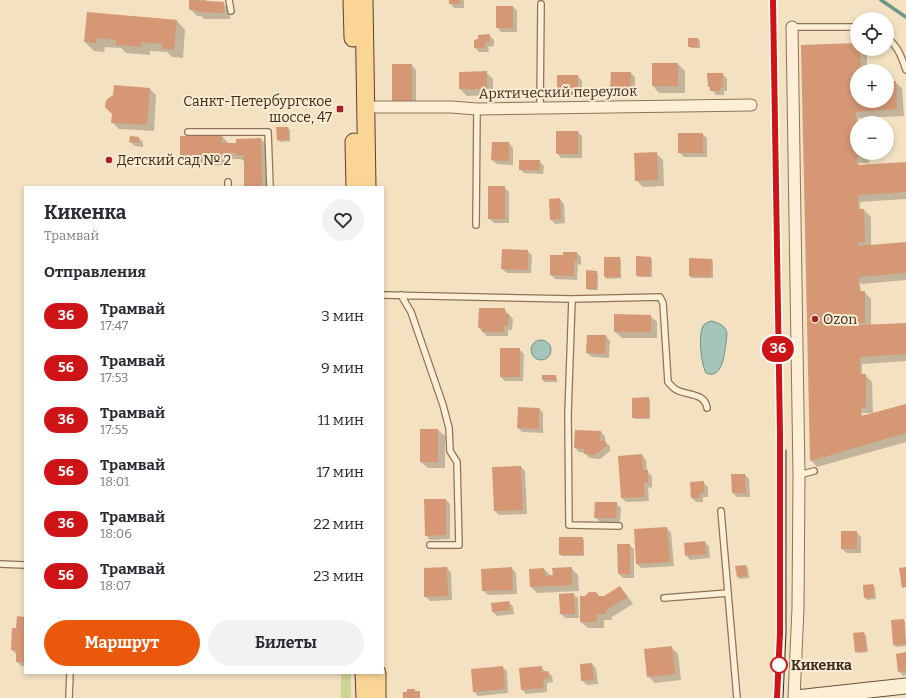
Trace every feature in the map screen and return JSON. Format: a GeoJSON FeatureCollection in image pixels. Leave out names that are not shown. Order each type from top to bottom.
{"type":"FeatureCollection","features":[{"type":"Feature","properties":{"kind":"main road"},"geometry":{"type":"LineString","coordinates":[[352,0],[355,186]]}},
{"type":"Feature","properties":{"kind":"main road"},"geometry":{"type":"LineString","coordinates":[[364,0],[367,186]]}},
{"type":"Feature","properties":{"kind":"main road"},"geometry":{"type":"LineString","coordinates":[[364,674],[365,698]]}},
{"type":"Feature","properties":{"kind":"main road"},"geometry":{"type":"LineString","coordinates":[[377,674],[377,698]]}},
{"type":"Feature","properties":{"kind":"main road"},"geometry":{"type":"LineString","coordinates":[[795,698],[906,686]]}},
{"type":"Feature","properties":{"kind":"street"},"geometry":{"type":"LineString","coordinates":[[792,27],[800,475],[795,698]]}},
{"type":"Feature","properties":{"kind":"street","name":"Арктический переулок"},"geometry":{"type":"LineString","coordinates":[[365,107],[451,107],[477,109],[751,105]]}},
{"type":"Feature","properties":{"kind":"lane"},"geometry":{"type":"LineString","coordinates":[[229,0],[231,11]]}},
{"type":"Feature","properties":{"kind":"lane"},"geometry":{"type":"LineString","coordinates":[[540,108],[541,4]]}},
{"type":"Feature","properties":{"kind":"lane"},"geometry":{"type":"LineString","coordinates":[[792,27],[850,27]]}},
{"type":"Feature","properties":{"kind":"lane"},"geometry":{"type":"LineString","coordinates":[[894,45],[902,56],[906,70]]}},
{"type":"Feature","properties":{"kind":"lane"},"geometry":{"type":"LineString","coordinates":[[476,225],[477,109]]}},
{"type":"Feature","properties":{"kind":"lane"},"geometry":{"type":"LineString","coordinates":[[188,132],[268,132],[270,186]]}},
{"type":"Feature","properties":{"kind":"lane"},"geometry":{"type":"LineString","coordinates":[[384,295],[572,298],[660,297],[663,304],[668,382],[674,389],[703,398],[707,403],[707,408]]}},
{"type":"Feature","properties":{"kind":"lane"},"geometry":{"type":"LineString","coordinates":[[401,295],[411,312],[444,404],[449,428],[450,451],[457,462],[459,546],[430,545]]}},
{"type":"Feature","properties":{"kind":"lane"},"geometry":{"type":"LineString","coordinates":[[572,298],[568,414],[569,525],[619,526]]}},
{"type":"Feature","properties":{"kind":"lane"},"geometry":{"type":"LineString","coordinates":[[800,475],[814,471]]}},
{"type":"Feature","properties":{"kind":"lane"},"geometry":{"type":"LineString","coordinates":[[721,511],[737,698]]}},
{"type":"Feature","properties":{"kind":"lane"},"geometry":{"type":"LineString","coordinates":[[0,564],[24,565]]}},
{"type":"Feature","properties":{"kind":"lane"},"geometry":{"type":"LineString","coordinates":[[664,598],[728,593]]}},
{"type":"Feature","properties":{"kind":"lane"},"geometry":{"type":"LineString","coordinates":[[70,674],[70,698]]}},
{"type":"Feature","properties":{"kind":"green space"},"geometry":{"type":"Polygon","coordinates":[[[341,674],[351,674],[351,698],[341,698],[341,674]]]}},
{"type":"Feature","properties":{"kind":"water"},"geometry":{"type":"Polygon","coordinates":[[[711,321],[720,324],[726,329],[727,332],[723,361],[717,372],[712,374],[706,373],[704,369],[700,342],[701,330],[703,326],[711,321]]]}},
{"type":"Feature","properties":{"kind":"water"},"geometry":{"type":"Polygon","coordinates":[[[541,340],[548,343],[551,350],[548,357],[541,360],[534,357],[531,350],[534,343],[541,340]]]}},
{"type":"Feature","properties":{"kind":"building"},"geometry":{"type":"Polygon","coordinates":[[[189,0],[224,2],[224,13],[196,12],[196,10],[189,10],[189,0]]]}},
{"type":"Feature","properties":{"kind":"building"},"geometry":{"type":"Polygon","coordinates":[[[449,0],[460,0],[460,4],[449,4],[449,0]]]}},
{"type":"Feature","properties":{"kind":"building"},"geometry":{"type":"Polygon","coordinates":[[[496,6],[513,6],[513,28],[496,28],[496,6]]]}},
{"type":"Feature","properties":{"kind":"building"},"geometry":{"type":"Polygon","coordinates":[[[87,12],[177,20],[174,49],[162,49],[163,44],[142,42],[141,47],[116,45],[116,40],[96,38],[96,43],[84,42],[87,12]]]}},
{"type":"Feature","properties":{"kind":"building"},"geometry":{"type":"Polygon","coordinates":[[[490,34],[490,42],[485,43],[485,48],[474,48],[474,40],[478,39],[478,35],[490,34]]]}},
{"type":"Feature","properties":{"kind":"building"},"geometry":{"type":"Polygon","coordinates":[[[688,38],[698,38],[698,47],[688,47],[688,38]]]}},
{"type":"Feature","properties":{"kind":"building"},"geometry":{"type":"Polygon","coordinates":[[[850,43],[850,56],[860,56],[861,64],[850,64],[850,108],[894,108],[894,81],[896,81],[897,109],[856,112],[856,116],[850,116],[850,160],[857,160],[857,165],[906,162],[906,192],[858,195],[858,209],[864,209],[865,242],[858,242],[858,246],[906,242],[906,273],[859,277],[859,291],[865,291],[865,323],[859,323],[859,325],[906,323],[906,354],[860,357],[860,374],[866,374],[866,407],[861,407],[861,416],[906,404],[906,433],[810,461],[801,45],[850,43]]]}},
{"type":"Feature","properties":{"kind":"building"},"geometry":{"type":"Polygon","coordinates":[[[652,63],[678,63],[678,86],[652,86],[652,63]]]}},
{"type":"Feature","properties":{"kind":"building"},"geometry":{"type":"Polygon","coordinates":[[[392,64],[412,64],[412,103],[392,103],[392,64]]]}},
{"type":"Feature","properties":{"kind":"building"},"geometry":{"type":"Polygon","coordinates":[[[487,71],[487,89],[459,89],[459,72],[487,71]]]}},
{"type":"Feature","properties":{"kind":"building"},"geometry":{"type":"Polygon","coordinates":[[[611,72],[631,72],[631,89],[610,89],[611,72]]]}},
{"type":"Feature","properties":{"kind":"building"},"geometry":{"type":"Polygon","coordinates":[[[707,73],[723,73],[723,87],[720,87],[720,91],[710,91],[710,87],[708,87],[707,73]]]}},
{"type":"Feature","properties":{"kind":"building"},"geometry":{"type":"Polygon","coordinates":[[[557,75],[578,75],[578,94],[557,94],[557,75]]]}},
{"type":"Feature","properties":{"kind":"building"},"geometry":{"type":"Polygon","coordinates":[[[114,85],[150,88],[147,125],[111,123],[112,114],[105,107],[106,100],[113,95],[114,85]]]}},
{"type":"Feature","properties":{"kind":"building"},"geometry":{"type":"Polygon","coordinates":[[[276,127],[288,127],[289,140],[277,140],[276,127]]]}},
{"type":"Feature","properties":{"kind":"building"},"geometry":{"type":"Polygon","coordinates":[[[556,131],[578,131],[578,154],[556,154],[556,131]]]}},
{"type":"Feature","properties":{"kind":"building"},"geometry":{"type":"Polygon","coordinates":[[[678,133],[703,133],[703,153],[678,153],[678,133]]]}},
{"type":"Feature","properties":{"kind":"building"},"geometry":{"type":"Polygon","coordinates":[[[222,135],[222,143],[236,143],[236,139],[261,138],[262,186],[244,186],[244,155],[236,155],[236,153],[223,153],[223,159],[180,160],[180,136],[222,135]]]}},
{"type":"Feature","properties":{"kind":"building"},"geometry":{"type":"Polygon","coordinates":[[[130,136],[139,137],[139,143],[129,142],[130,136]]]}},
{"type":"Feature","properties":{"kind":"building"},"geometry":{"type":"Polygon","coordinates":[[[492,142],[509,142],[509,161],[491,160],[492,142]]]}},
{"type":"Feature","properties":{"kind":"building"},"geometry":{"type":"Polygon","coordinates":[[[657,152],[658,180],[635,181],[634,153],[657,152]]]}},
{"type":"Feature","properties":{"kind":"building"},"geometry":{"type":"Polygon","coordinates":[[[519,160],[540,160],[539,170],[519,170],[519,160]]]}},
{"type":"Feature","properties":{"kind":"building"},"geometry":{"type":"Polygon","coordinates":[[[488,186],[505,186],[505,219],[488,219],[488,186]]]}},
{"type":"Feature","properties":{"kind":"building"},"geometry":{"type":"Polygon","coordinates":[[[560,198],[561,219],[550,220],[549,199],[560,198]]]}},
{"type":"Feature","properties":{"kind":"building"},"geometry":{"type":"Polygon","coordinates":[[[502,249],[528,250],[528,270],[501,269],[502,249]]]}},
{"type":"Feature","properties":{"kind":"building"},"geometry":{"type":"Polygon","coordinates":[[[563,252],[577,252],[577,261],[574,261],[574,276],[550,275],[550,255],[563,255],[563,252]]]}},
{"type":"Feature","properties":{"kind":"building"},"geometry":{"type":"Polygon","coordinates":[[[636,256],[651,257],[650,276],[636,276],[636,256]]]}},
{"type":"Feature","properties":{"kind":"building"},"geometry":{"type":"Polygon","coordinates":[[[604,257],[620,257],[620,277],[604,277],[604,257]]]}},
{"type":"Feature","properties":{"kind":"building"},"geometry":{"type":"Polygon","coordinates":[[[689,258],[712,259],[711,277],[689,276],[689,258]]]}},
{"type":"Feature","properties":{"kind":"building"},"geometry":{"type":"Polygon","coordinates":[[[586,270],[597,271],[596,289],[586,289],[586,270]]]}},
{"type":"Feature","properties":{"kind":"building"},"geometry":{"type":"Polygon","coordinates":[[[479,308],[505,308],[505,314],[509,314],[508,326],[504,326],[504,332],[482,332],[482,328],[478,328],[479,308]]]}},
{"type":"Feature","properties":{"kind":"building"},"geometry":{"type":"Polygon","coordinates":[[[614,314],[651,315],[651,332],[614,332],[614,314]]]}},
{"type":"Feature","properties":{"kind":"building"},"geometry":{"type":"Polygon","coordinates":[[[587,335],[606,335],[605,354],[586,353],[587,335]]]}},
{"type":"Feature","properties":{"kind":"building"},"geometry":{"type":"Polygon","coordinates":[[[500,348],[520,348],[520,377],[500,377],[500,348]]]}},
{"type":"Feature","properties":{"kind":"building"},"geometry":{"type":"Polygon","coordinates":[[[542,375],[556,375],[556,380],[542,380],[542,375]]]}},
{"type":"Feature","properties":{"kind":"building"},"geometry":{"type":"Polygon","coordinates":[[[649,397],[649,418],[632,418],[632,398],[649,397]]]}},
{"type":"Feature","properties":{"kind":"building"},"geometry":{"type":"Polygon","coordinates":[[[518,407],[539,408],[539,429],[517,428],[518,407]]]}},
{"type":"Feature","properties":{"kind":"building"},"geometry":{"type":"Polygon","coordinates":[[[420,429],[438,429],[438,462],[420,462],[420,429]]]}},
{"type":"Feature","properties":{"kind":"building"},"geometry":{"type":"Polygon","coordinates":[[[575,430],[601,431],[600,441],[606,441],[606,446],[595,455],[584,454],[584,449],[574,448],[575,430]]]}},
{"type":"Feature","properties":{"kind":"building"},"geometry":{"type":"Polygon","coordinates":[[[642,454],[643,470],[648,470],[648,483],[644,483],[645,497],[621,498],[618,456],[642,454]]]}},
{"type":"Feature","properties":{"kind":"building"},"geometry":{"type":"Polygon","coordinates":[[[521,466],[523,510],[494,511],[492,467],[521,466]]]}},
{"type":"Feature","properties":{"kind":"building"},"geometry":{"type":"Polygon","coordinates":[[[731,474],[745,474],[746,493],[732,493],[731,474]]]}},
{"type":"Feature","properties":{"kind":"building"},"geometry":{"type":"Polygon","coordinates":[[[704,481],[704,493],[699,493],[699,498],[691,498],[690,482],[704,481]]]}},
{"type":"Feature","properties":{"kind":"building"},"geometry":{"type":"Polygon","coordinates":[[[424,499],[446,499],[446,535],[425,536],[424,499]]]}},
{"type":"Feature","properties":{"kind":"building"},"geometry":{"type":"Polygon","coordinates":[[[595,502],[617,502],[616,518],[594,518],[595,502]]]}},
{"type":"Feature","properties":{"kind":"building"},"geometry":{"type":"Polygon","coordinates":[[[667,527],[670,562],[636,564],[634,529],[667,527]]]}},
{"type":"Feature","properties":{"kind":"building"},"geometry":{"type":"Polygon","coordinates":[[[841,531],[857,531],[857,549],[841,549],[841,531]]]}},
{"type":"Feature","properties":{"kind":"building"},"geometry":{"type":"Polygon","coordinates":[[[559,537],[583,537],[583,555],[559,555],[559,537]]]}},
{"type":"Feature","properties":{"kind":"building"},"geometry":{"type":"Polygon","coordinates":[[[705,541],[706,554],[685,556],[684,543],[705,541]]]}},
{"type":"Feature","properties":{"kind":"building"},"geometry":{"type":"Polygon","coordinates":[[[617,544],[630,544],[630,574],[618,574],[617,544]]]}},
{"type":"Feature","properties":{"kind":"building"},"geometry":{"type":"Polygon","coordinates":[[[746,565],[747,576],[737,577],[735,566],[746,565]]]}},
{"type":"Feature","properties":{"kind":"building"},"geometry":{"type":"Polygon","coordinates":[[[447,567],[448,596],[424,597],[424,568],[447,567]]]}},
{"type":"Feature","properties":{"kind":"building"},"geometry":{"type":"Polygon","coordinates":[[[512,567],[513,590],[482,591],[481,569],[512,567]]]}},
{"type":"Feature","properties":{"kind":"building"},"geometry":{"type":"Polygon","coordinates":[[[572,567],[572,585],[530,587],[529,569],[544,568],[545,576],[553,575],[552,568],[572,567]]]}},
{"type":"Feature","properties":{"kind":"building"},"geometry":{"type":"Polygon","coordinates":[[[906,567],[906,587],[902,588],[899,568],[906,567]]]}},
{"type":"Feature","properties":{"kind":"building"},"geometry":{"type":"Polygon","coordinates":[[[873,584],[874,597],[864,598],[863,585],[873,584]]]}},
{"type":"Feature","properties":{"kind":"building"},"geometry":{"type":"Polygon","coordinates":[[[620,586],[627,597],[606,610],[606,614],[597,614],[597,622],[580,622],[580,596],[585,596],[589,592],[596,592],[599,596],[604,596],[620,586]]]}},
{"type":"Feature","properties":{"kind":"building"},"geometry":{"type":"Polygon","coordinates":[[[574,593],[575,614],[560,614],[559,594],[574,593]]]}},
{"type":"Feature","properties":{"kind":"building"},"geometry":{"type":"Polygon","coordinates":[[[509,601],[510,610],[492,612],[491,603],[509,601]]]}},
{"type":"Feature","properties":{"kind":"building"},"geometry":{"type":"Polygon","coordinates":[[[17,616],[24,617],[24,662],[16,662],[16,650],[11,650],[12,628],[16,628],[17,616]]]}},
{"type":"Feature","properties":{"kind":"building"},"geometry":{"type":"Polygon","coordinates":[[[904,619],[906,644],[893,645],[891,620],[904,619]]]}},
{"type":"Feature","properties":{"kind":"building"},"geometry":{"type":"Polygon","coordinates":[[[864,632],[867,651],[855,652],[853,633],[864,632]]]}},
{"type":"Feature","properties":{"kind":"building"},"geometry":{"type":"Polygon","coordinates":[[[672,646],[675,674],[647,677],[644,649],[672,646]]]}},
{"type":"Feature","properties":{"kind":"building"},"geometry":{"type":"Polygon","coordinates":[[[906,652],[906,671],[898,672],[896,654],[906,652]]]}},
{"type":"Feature","properties":{"kind":"building"},"geometry":{"type":"Polygon","coordinates":[[[592,663],[594,680],[581,681],[580,664],[592,663]]]}},
{"type":"Feature","properties":{"kind":"building"},"geometry":{"type":"Polygon","coordinates":[[[503,666],[505,689],[473,692],[471,669],[503,666]]]}},
{"type":"Feature","properties":{"kind":"building"},"geometry":{"type":"Polygon","coordinates":[[[542,666],[542,672],[548,671],[549,678],[543,679],[544,688],[521,690],[519,668],[542,666]]]}},
{"type":"Feature","properties":{"kind":"building"},"geometry":{"type":"Polygon","coordinates":[[[407,689],[415,689],[415,691],[420,691],[420,698],[403,698],[403,692],[407,692],[407,689]]]}},
{"type":"Feature","properties":{"kind":"waterway"},"geometry":{"type":"LineString","coordinates":[[881,0],[906,17]]}},
{"type":"Feature","properties":{"kind":"tram line"},"geometry":{"type":"LineString","coordinates":[[773,0],[780,434],[780,633],[777,698]]}},
{"type":"Feature","properties":{"kind":"tram line","name":"36"},"geometry":{"type":"LineString","coordinates":[[773,0],[780,434],[780,633],[777,698]]}},
{"type":"Feature","properties":{"kind":"tram line"},"geometry":{"type":"LineString","coordinates":[[783,698],[786,633],[786,450]]}},
{"type":"Feature","properties":{"kind":"place","name":"Санкт-Петербургское шоссе, 47"},"geometry":{"type":"Point","coordinates":[340,109]}},
{"type":"Feature","properties":{"kind":"place","name":"Детский сад № 2"},"geometry":{"type":"Point","coordinates":[109,160]}},
{"type":"Feature","properties":{"kind":"place","name":"Ozon"},"geometry":{"type":"Point","coordinates":[815,319]}},
{"type":"Feature","properties":{"kind":"place","name":"Кикенка"},"geometry":{"type":"Point","coordinates":[779,665]}}]}
